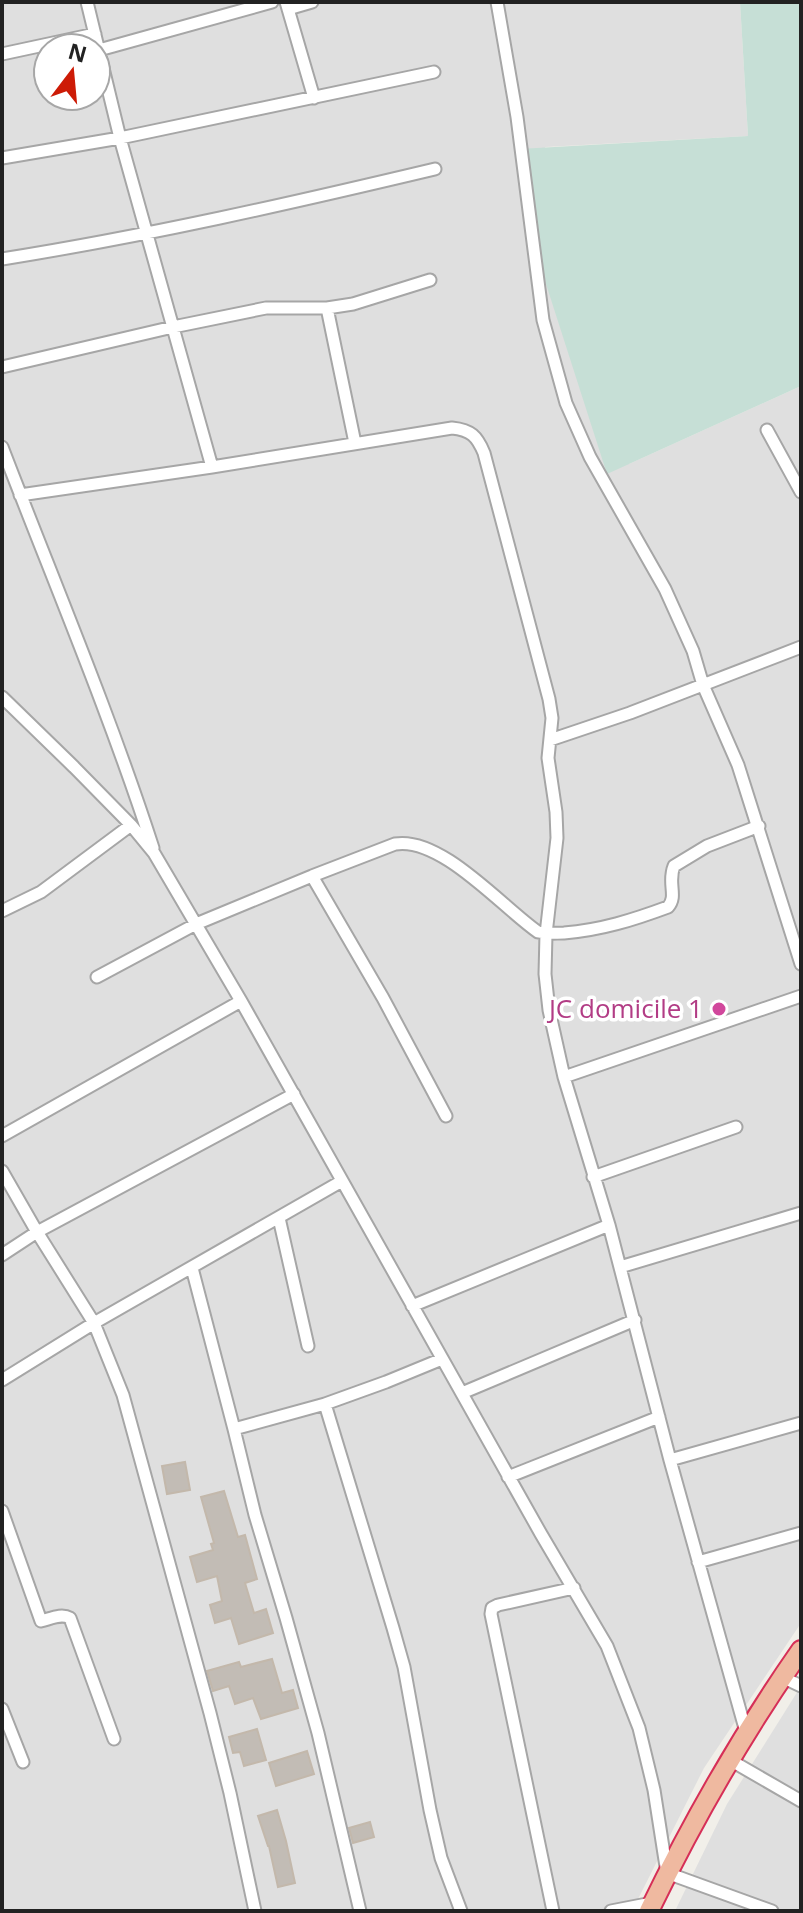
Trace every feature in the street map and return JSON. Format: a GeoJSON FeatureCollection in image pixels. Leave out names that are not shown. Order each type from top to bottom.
{"type":"FeatureCollection","features":[{"type":"Feature","properties":{"kind":"highway"},"geometry":{"type":"LineString","coordinates":[[650,1907],[746,1732],[801,1650]]}},
{"type":"Feature","properties":{"kind":"street"},"geometry":{"type":"LineString","coordinates":[[87,2],[94,32]]}},
{"type":"Feature","properties":{"kind":"street"},"geometry":{"type":"LineString","coordinates":[[112,46],[272,2]]}},
{"type":"Feature","properties":{"kind":"street"},"geometry":{"type":"LineString","coordinates":[[312,2],[287,5],[314,98]]}},
{"type":"Feature","properties":{"kind":"street"},"geometry":{"type":"LineString","coordinates":[[497,2],[517,117],[543,320],[566,403],[590,457],[665,589],[693,651],[703,685],[738,765],[801,964]]}},
{"type":"Feature","properties":{"kind":"street"},"geometry":{"type":"LineString","coordinates":[[2,54],[32,48]]}},
{"type":"Feature","properties":{"kind":"street"},"geometry":{"type":"LineString","coordinates":[[2,158],[120,138],[434,72]]}},
{"type":"Feature","properties":{"kind":"street"},"geometry":{"type":"LineString","coordinates":[[112,104],[212,467]]}},
{"type":"Feature","properties":{"kind":"street"},"geometry":{"type":"LineString","coordinates":[[2,259],[146,232],[435,169]]}},
{"type":"Feature","properties":{"kind":"street"},"geometry":{"type":"LineString","coordinates":[[2,367],[266,308],[327,308],[353,304],[430,280]]}},
{"type":"Feature","properties":{"kind":"street"},"geometry":{"type":"LineString","coordinates":[[327,308],[355,443]]}},
{"type":"Feature","properties":{"kind":"street"},"geometry":{"type":"LineString","coordinates":[[20,495],[452,428],[473,433],[480,443],[552,718],[548,758],[557,838],[546,934],[545,974],[549,1010],[564,1077],[609,1225],[670,1460],[746,1732]]}},
{"type":"Feature","properties":{"kind":"street"},"geometry":{"type":"LineString","coordinates":[[767,430],[801,492]]}},
{"type":"Feature","properties":{"kind":"street"},"geometry":{"type":"LineString","coordinates":[[2,447],[105,711],[154,853]]}},
{"type":"Feature","properties":{"kind":"street"},"geometry":{"type":"LineString","coordinates":[[550,740],[630,713],[801,647]]}},
{"type":"Feature","properties":{"kind":"street"},"geometry":{"type":"LineString","coordinates":[[2,697],[131,825],[154,853],[607,1646],[639,1728],[654,1790],[667,1873],[772,1911]]}},
{"type":"Feature","properties":{"kind":"street"},"geometry":{"type":"LineString","coordinates":[[2,911],[41,892],[131,825]]}},
{"type":"Feature","properties":{"kind":"street"},"geometry":{"type":"LineString","coordinates":[[97,977],[196,924],[312,876],[406,842],[420,845],[465,871],[538,932],[546,934],[607,927],[668,907],[672,903],[670,881],[674,866],[707,846],[759,826]]}},
{"type":"Feature","properties":{"kind":"street"},"geometry":{"type":"LineString","coordinates":[[312,876],[383,998],[446,1116]]}},
{"type":"Feature","properties":{"kind":"street"},"geometry":{"type":"LineString","coordinates":[[564,1077],[801,996]]}},
{"type":"Feature","properties":{"kind":"street"},"geometry":{"type":"LineString","coordinates":[[2,1136],[241,1001]]}},
{"type":"Feature","properties":{"kind":"street"},"geometry":{"type":"LineString","coordinates":[[2,1255],[37,1232],[294,1094]]}},
{"type":"Feature","properties":{"kind":"street"},"geometry":{"type":"LineString","coordinates":[[593,1177],[736,1127]]}},
{"type":"Feature","properties":{"kind":"street"},"geometry":{"type":"LineString","coordinates":[[2,1171],[94,1323],[123,1395],[230,1793],[255,1911]]}},
{"type":"Feature","properties":{"kind":"street"},"geometry":{"type":"LineString","coordinates":[[2,1380],[94,1323],[342,1181]]}},
{"type":"Feature","properties":{"kind":"street"},"geometry":{"type":"LineString","coordinates":[[620,1267],[801,1213]]}},
{"type":"Feature","properties":{"kind":"street"},"geometry":{"type":"LineString","coordinates":[[279,1218],[308,1346]]}},
{"type":"Feature","properties":{"kind":"street"},"geometry":{"type":"LineString","coordinates":[[412,1306],[609,1225]]}},
{"type":"Feature","properties":{"kind":"street"},"geometry":{"type":"LineString","coordinates":[[192,1268],[255,1515],[318,1733],[360,1911]]}},
{"type":"Feature","properties":{"kind":"street"},"geometry":{"type":"LineString","coordinates":[[462,1393],[635,1320]]}},
{"type":"Feature","properties":{"kind":"street"},"geometry":{"type":"LineString","coordinates":[[234,1429],[325,1404],[442,1359]]}},
{"type":"Feature","properties":{"kind":"street"},"geometry":{"type":"LineString","coordinates":[[325,1404],[400,1654],[441,1858],[461,1911]]}},
{"type":"Feature","properties":{"kind":"street"},"geometry":{"type":"LineString","coordinates":[[508,1477],[659,1417]]}},
{"type":"Feature","properties":{"kind":"street"},"geometry":{"type":"LineString","coordinates":[[670,1460],[801,1423]]}},
{"type":"Feature","properties":{"kind":"street"},"geometry":{"type":"LineString","coordinates":[[2,1511],[41,1621],[58,1616],[70,1618],[114,1739]]}},
{"type":"Feature","properties":{"kind":"street"},"geometry":{"type":"LineString","coordinates":[[698,1562],[801,1533]]}},
{"type":"Feature","properties":{"kind":"street"},"geometry":{"type":"LineString","coordinates":[[553,1911],[491,1614],[492,1608],[498,1605],[574,1588]]}},
{"type":"Feature","properties":{"kind":"street"},"geometry":{"type":"LineString","coordinates":[[782,1677],[801,1686]]}},
{"type":"Feature","properties":{"kind":"street"},"geometry":{"type":"LineString","coordinates":[[2,1709],[23,1762]]}},
{"type":"Feature","properties":{"kind":"street"},"geometry":{"type":"LineString","coordinates":[[730,1760],[801,1801]]}},
{"type":"Feature","properties":{"kind":"street"},"geometry":{"type":"LineString","coordinates":[[611,1911],[650,1907]]}},
{"type":"Feature","properties":{"kind":"shaded area"},"geometry":{"type":"Polygon","coordinates":[[[2,2],[740,2],[748,136],[545,147],[629,464],[801,386],[801,1623],[704,1768],[632,1911],[2,1911],[2,2]]]}},
{"type":"Feature","properties":{"kind":"shaded area"},"geometry":{"type":"Polygon","coordinates":[[[740,2],[801,2],[801,386],[607,474],[546,284],[519,149],[748,136],[740,2]]]}},
{"type":"Feature","properties":{"kind":"shaded area"},"geometry":{"type":"Polygon","coordinates":[[[801,1686],[801,1911],[675,1911],[727,1804],[801,1686]]]}},
{"type":"Feature","properties":{"kind":"building"},"geometry":{"type":"Polygon","coordinates":[[[185,1462],[190,1490],[167,1494],[162,1466],[185,1462]]]}},
{"type":"Feature","properties":{"kind":"building"},"geometry":{"type":"Polygon","coordinates":[[[224,1491],[238,1537],[245,1535],[257,1579],[245,1583],[254,1613],[266,1609],[273,1633],[239,1644],[231,1618],[215,1623],[210,1605],[222,1601],[217,1576],[197,1582],[190,1557],[213,1550],[211,1544],[214,1543],[201,1497],[224,1491]]]}},
{"type":"Feature","properties":{"kind":"building"},"geometry":{"type":"Polygon","coordinates":[[[272,1659],[282,1693],[293,1690],[298,1708],[261,1719],[253,1698],[235,1704],[229,1686],[213,1691],[207,1671],[239,1662],[241,1667],[272,1659]]]}},
{"type":"Feature","properties":{"kind":"building"},"geometry":{"type":"Polygon","coordinates":[[[257,1729],[266,1760],[244,1766],[240,1752],[233,1753],[229,1737],[257,1729]]]}},
{"type":"Feature","properties":{"kind":"building"},"geometry":{"type":"Polygon","coordinates":[[[307,1751],[314,1774],[276,1786],[269,1763],[307,1751]]]}},
{"type":"Feature","properties":{"kind":"building"},"geometry":{"type":"Polygon","coordinates":[[[277,1810],[295,1883],[278,1887],[269,1846],[258,1816],[277,1810]]]}},
{"type":"Feature","properties":{"kind":"building"},"geometry":{"type":"Polygon","coordinates":[[[370,1822],[374,1837],[353,1843],[349,1828],[370,1822]]]}},
{"type":"Feature","properties":{"kind":"place","name":"JC domicile 1"},"geometry":{"type":"Point","coordinates":[719,1009]}}]}
